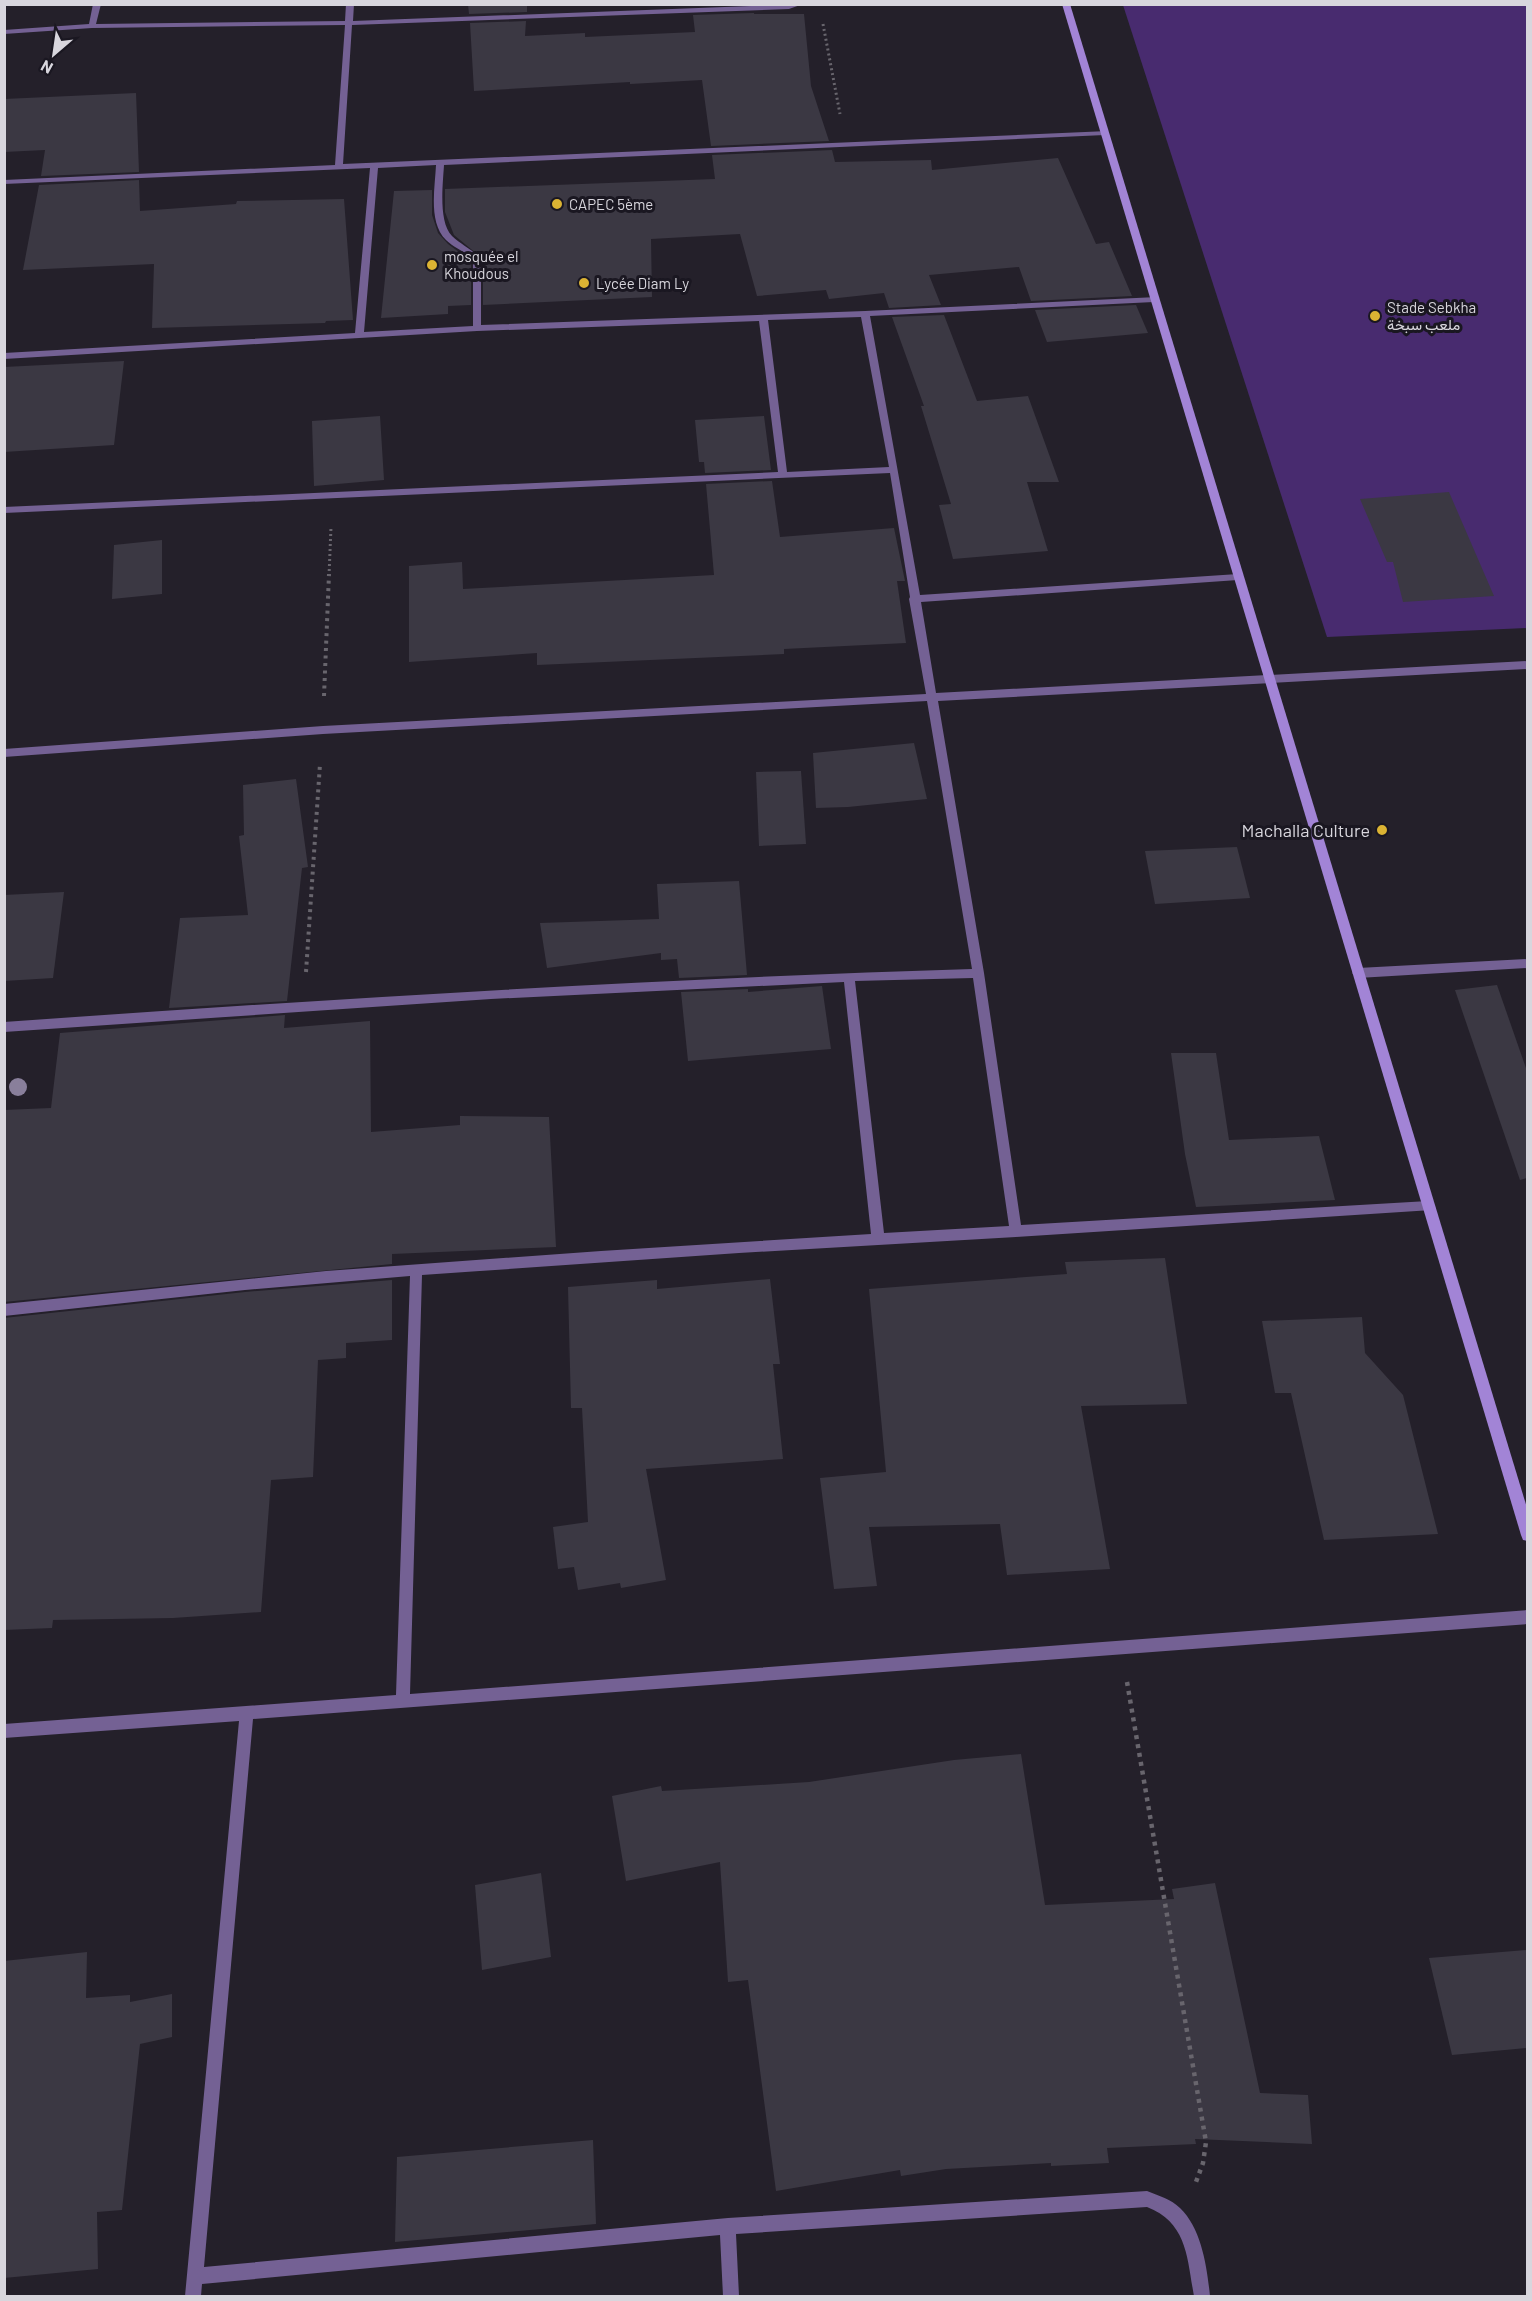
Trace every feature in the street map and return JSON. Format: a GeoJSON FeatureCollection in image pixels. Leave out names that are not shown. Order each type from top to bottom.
{"type":"FeatureCollection","features":[{"type":"Feature","properties":{"kind":"street"},"geometry":{"type":"LineString","coordinates":[[92,26],[97,4]]}},
{"type":"Feature","properties":{"kind":"street"},"geometry":{"type":"LineString","coordinates":[[339,168],[350,4]]}},
{"type":"Feature","properties":{"kind":"street"},"geometry":{"type":"LineString","coordinates":[[4,32],[92,26],[348,23],[590,9],[789,7],[800,4]]}},
{"type":"Feature","properties":{"kind":"street"},"geometry":{"type":"LineString","coordinates":[[1066,4],[1527,1535]]}},
{"type":"Feature","properties":{"kind":"street"},"geometry":{"type":"LineString","coordinates":[[4,182],[1105,132]]}},
{"type":"Feature","properties":{"kind":"street"},"geometry":{"type":"LineString","coordinates":[[440,162],[440,226],[446,236],[472,252],[477,260],[477,328]]}},
{"type":"Feature","properties":{"kind":"street"},"geometry":{"type":"LineString","coordinates":[[359,334],[374,166]]}},
{"type":"Feature","properties":{"kind":"street"},"geometry":{"type":"LineString","coordinates":[[4,356],[477,328],[865,314],[1154,299]]}},
{"type":"Feature","properties":{"kind":"street"},"geometry":{"type":"LineString","coordinates":[[865,314],[894,470],[978,973],[1016,1232]]}},
{"type":"Feature","properties":{"kind":"street"},"geometry":{"type":"LineString","coordinates":[[762,318],[783,475]]}},
{"type":"Feature","properties":{"kind":"street"},"geometry":{"type":"LineString","coordinates":[[4,510],[894,470]]}},
{"type":"Feature","properties":{"kind":"street"},"geometry":{"type":"LineString","coordinates":[[914,599],[1238,577]]}},
{"type":"Feature","properties":{"kind":"street"},"geometry":{"type":"LineString","coordinates":[[4,753],[335,729],[1268,677],[1527,665]]}},
{"type":"Feature","properties":{"kind":"street"},"geometry":{"type":"LineString","coordinates":[[1358,973],[1527,963]]}},
{"type":"Feature","properties":{"kind":"street"},"geometry":{"type":"LineString","coordinates":[[4,1027],[303,1005],[849,976],[978,973]]}},
{"type":"Feature","properties":{"kind":"street"},"geometry":{"type":"LineString","coordinates":[[849,976],[878,1238]]}},
{"type":"Feature","properties":{"kind":"street"},"geometry":{"type":"LineString","coordinates":[[4,1310],[325,1277],[878,1238],[1016,1232],[1428,1206]]}},
{"type":"Feature","properties":{"kind":"street"},"geometry":{"type":"LineString","coordinates":[[403,1700],[416,1271]]}},
{"type":"Feature","properties":{"kind":"street"},"geometry":{"type":"LineString","coordinates":[[4,1731],[1527,1617]]}},
{"type":"Feature","properties":{"kind":"street"},"geometry":{"type":"LineString","coordinates":[[193,2296],[246,1712]]}},
{"type":"Feature","properties":{"kind":"street"},"geometry":{"type":"LineString","coordinates":[[195,2276],[728,2226],[1147,2199],[1161,2203],[1175,2214],[1192,2240],[1202,2296]]}},
{"type":"Feature","properties":{"kind":"street"},"geometry":{"type":"LineString","coordinates":[[728,2226],[731,2296]]}},
{"type":"Feature","properties":{"kind":"path"},"geometry":{"type":"LineString","coordinates":[[823,22],[845,144]]}},
{"type":"Feature","properties":{"kind":"path"},"geometry":{"type":"LineString","coordinates":[[1121,1649],[1206,2142],[1203,2163],[1190,2198],[1175,2214]]}},
{"type":"Feature","properties":{"kind":"shaded area","name":"Stade Sebkha ملعب سبخة"},"geometry":{"type":"Polygon","coordinates":[[[1123,5],[1527,5],[1527,628],[1327,637],[1123,5]]]}},
{"type":"Feature","properties":{"kind":"building"},"geometry":{"type":"Polygon","coordinates":[[[468,4],[527,4],[527,12],[469,14],[468,4]]]}},
{"type":"Feature","properties":{"kind":"building"},"geometry":{"type":"Polygon","coordinates":[[[804,14],[811,86],[829,141],[711,146],[702,80],[474,91],[470,23],[526,21],[525,36],[585,33],[585,37],[695,32],[693,15],[804,14]]]}},
{"type":"Feature","properties":{"kind":"building"},"geometry":{"type":"Polygon","coordinates":[[[136,93],[139,172],[41,176],[45,150],[4,152],[4,99],[136,93]]]}},
{"type":"Feature","properties":{"kind":"building"},"geometry":{"type":"Polygon","coordinates":[[[832,150],[835,162],[931,160],[932,170],[1058,158],[1096,244],[1109,242],[1132,296],[1031,301],[1019,267],[929,275],[941,305],[889,308],[884,293],[829,299],[826,290],[757,296],[740,234],[651,239],[652,297],[483,305],[483,259],[454,235],[445,212],[445,189],[715,179],[712,155],[832,150]]]}},
{"type":"Feature","properties":{"kind":"building"},"geometry":{"type":"Polygon","coordinates":[[[139,180],[140,211],[236,204],[237,201],[344,199],[353,320],[326,321],[325,323],[152,328],[154,264],[23,270],[39,185],[139,180]]]}},
{"type":"Feature","properties":{"kind":"building"},"geometry":{"type":"Polygon","coordinates":[[[432,190],[432,215],[438,233],[448,244],[471,261],[471,305],[448,306],[448,314],[381,318],[394,191],[432,190]]]}},
{"type":"Feature","properties":{"kind":"building"},"geometry":{"type":"Polygon","coordinates":[[[1136,305],[1148,333],[1047,342],[1035,310],[1136,305]]]}},
{"type":"Feature","properties":{"kind":"building"},"geometry":{"type":"Polygon","coordinates":[[[944,315],[977,401],[1028,396],[1059,482],[1027,482],[1048,551],[953,559],[939,505],[951,504],[921,406],[924,406],[892,317],[944,315]]]}},
{"type":"Feature","properties":{"kind":"building"},"geometry":{"type":"Polygon","coordinates":[[[124,361],[114,445],[4,452],[4,367],[124,361]]]}},
{"type":"Feature","properties":{"kind":"building"},"geometry":{"type":"Polygon","coordinates":[[[380,416],[384,480],[314,486],[312,421],[380,416]]]}},
{"type":"Feature","properties":{"kind":"building"},"geometry":{"type":"Polygon","coordinates":[[[764,416],[771,470],[705,473],[704,462],[699,462],[695,420],[764,416]]]}},
{"type":"Feature","properties":{"kind":"building"},"geometry":{"type":"Polygon","coordinates":[[[772,481],[780,537],[894,528],[905,581],[897,581],[906,643],[784,649],[784,654],[537,665],[537,653],[409,662],[409,566],[462,562],[463,589],[714,575],[706,484],[772,481]]]}},
{"type":"Feature","properties":{"kind":"building"},"geometry":{"type":"Polygon","coordinates":[[[1449,492],[1494,596],[1403,602],[1393,562],[1387,562],[1360,499],[1449,492]]]}},
{"type":"Feature","properties":{"kind":"building"},"geometry":{"type":"Polygon","coordinates":[[[162,540],[162,594],[112,599],[114,545],[162,540]]]}},
{"type":"Feature","properties":{"kind":"building"},"geometry":{"type":"Polygon","coordinates":[[[914,743],[927,799],[816,808],[813,753],[914,743]]]}},
{"type":"Feature","properties":{"kind":"building"},"geometry":{"type":"Polygon","coordinates":[[[801,771],[806,844],[759,846],[756,772],[801,771]]]}},
{"type":"Feature","properties":{"kind":"building"},"geometry":{"type":"Polygon","coordinates":[[[296,779],[308,867],[302,868],[287,1001],[169,1008],[180,918],[248,915],[239,836],[244,835],[243,785],[296,779]]]}},
{"type":"Feature","properties":{"kind":"building"},"geometry":{"type":"Polygon","coordinates":[[[1237,847],[1250,898],[1155,904],[1145,851],[1237,847]]]}},
{"type":"Feature","properties":{"kind":"building"},"geometry":{"type":"Polygon","coordinates":[[[739,881],[747,975],[679,978],[677,959],[661,960],[661,953],[547,968],[540,923],[659,919],[657,884],[739,881]]]}},
{"type":"Feature","properties":{"kind":"building"},"geometry":{"type":"Polygon","coordinates":[[[64,892],[53,978],[4,981],[4,895],[64,892]]]}},
{"type":"Feature","properties":{"kind":"building"},"geometry":{"type":"Polygon","coordinates":[[[1497,985],[1527,1071],[1527,1178],[1520,1180],[1455,990],[1497,985]]]}},
{"type":"Feature","properties":{"kind":"building"},"geometry":{"type":"Polygon","coordinates":[[[822,986],[831,1049],[688,1061],[681,992],[748,989],[748,992],[822,986]]]}},
{"type":"Feature","properties":{"kind":"building"},"geometry":{"type":"Polygon","coordinates":[[[285,1015],[284,1028],[370,1021],[371,1132],[460,1125],[460,1116],[549,1117],[556,1247],[392,1254],[392,1264],[4,1302],[4,1110],[51,1108],[60,1033],[285,1015]]]}},
{"type":"Feature","properties":{"kind":"building"},"geometry":{"type":"Polygon","coordinates":[[[1171,1053],[1216,1053],[1229,1140],[1319,1136],[1335,1200],[1196,1207],[1185,1154],[1171,1053]]]}},
{"type":"Feature","properties":{"kind":"building"},"geometry":{"type":"Polygon","coordinates":[[[1165,1258],[1187,1404],[1081,1406],[1110,1569],[1007,1575],[1000,1524],[869,1527],[877,1586],[834,1589],[820,1478],[886,1472],[869,1289],[1067,1274],[1065,1262],[1165,1258]]]}},
{"type":"Feature","properties":{"kind":"building"},"geometry":{"type":"Polygon","coordinates":[[[770,1279],[780,1364],[773,1364],[783,1459],[646,1469],[666,1580],[621,1588],[620,1583],[578,1590],[574,1567],[558,1569],[553,1527],[588,1522],[582,1408],[571,1408],[568,1287],[657,1280],[657,1289],[770,1279]]]}},
{"type":"Feature","properties":{"kind":"building"},"geometry":{"type":"Polygon","coordinates":[[[392,1280],[392,1340],[346,1343],[346,1358],[318,1360],[313,1477],[271,1480],[261,1612],[173,1618],[53,1620],[52,1628],[4,1630],[4,1318],[245,1292],[392,1280]]]}},
{"type":"Feature","properties":{"kind":"building"},"geometry":{"type":"Polygon","coordinates":[[[1362,1317],[1365,1353],[1403,1395],[1438,1534],[1324,1540],[1291,1393],[1275,1393],[1262,1321],[1362,1317]]]}},
{"type":"Feature","properties":{"kind":"building"},"geometry":{"type":"Polygon","coordinates":[[[1021,1754],[1045,1905],[1174,1899],[1172,1889],[1215,1883],[1260,2093],[1308,2095],[1312,2144],[1195,2139],[1196,2144],[1107,2148],[1109,2163],[1051,2166],[1051,2163],[946,2169],[901,2176],[900,2170],[776,2191],[748,1980],[728,1982],[720,1862],[626,1881],[612,1796],[661,1786],[662,1791],[809,1782],[954,1760],[1021,1754]]]}},
{"type":"Feature","properties":{"kind":"building"},"geometry":{"type":"Polygon","coordinates":[[[541,1873],[551,1957],[482,1970],[475,1885],[541,1873]]]}},
{"type":"Feature","properties":{"kind":"building"},"geometry":{"type":"Polygon","coordinates":[[[1527,1950],[1527,2048],[1452,2055],[1429,1958],[1527,1950]]]}},
{"type":"Feature","properties":{"kind":"building"},"geometry":{"type":"Polygon","coordinates":[[[87,1952],[86,1998],[130,1995],[130,2002],[172,1994],[172,2037],[140,2044],[122,2210],[97,2212],[98,2269],[4,2278],[4,1961],[87,1952]]]}},
{"type":"Feature","properties":{"kind":"building"},"geometry":{"type":"Polygon","coordinates":[[[593,2140],[596,2224],[395,2242],[397,2157],[593,2140]]]}},
{"type":"Feature","properties":{"kind":"place","name":"CAPEC 5ème"},"geometry":{"type":"Point","coordinates":[557,204]}},
{"type":"Feature","properties":{"kind":"place","name":"mosquée el Khoudous"},"geometry":{"type":"Point","coordinates":[432,265]}},
{"type":"Feature","properties":{"kind":"place","name":"Lycée Diam Ly"},"geometry":{"type":"Point","coordinates":[584,283]}},
{"type":"Feature","properties":{"kind":"place","name":"Stade Sebkha ملعب سبخة"},"geometry":{"type":"Point","coordinates":[1375,316]}},
{"type":"Feature","properties":{"kind":"place","name":"Machalla Culture"},"geometry":{"type":"Point","coordinates":[1382,830]}}]}
